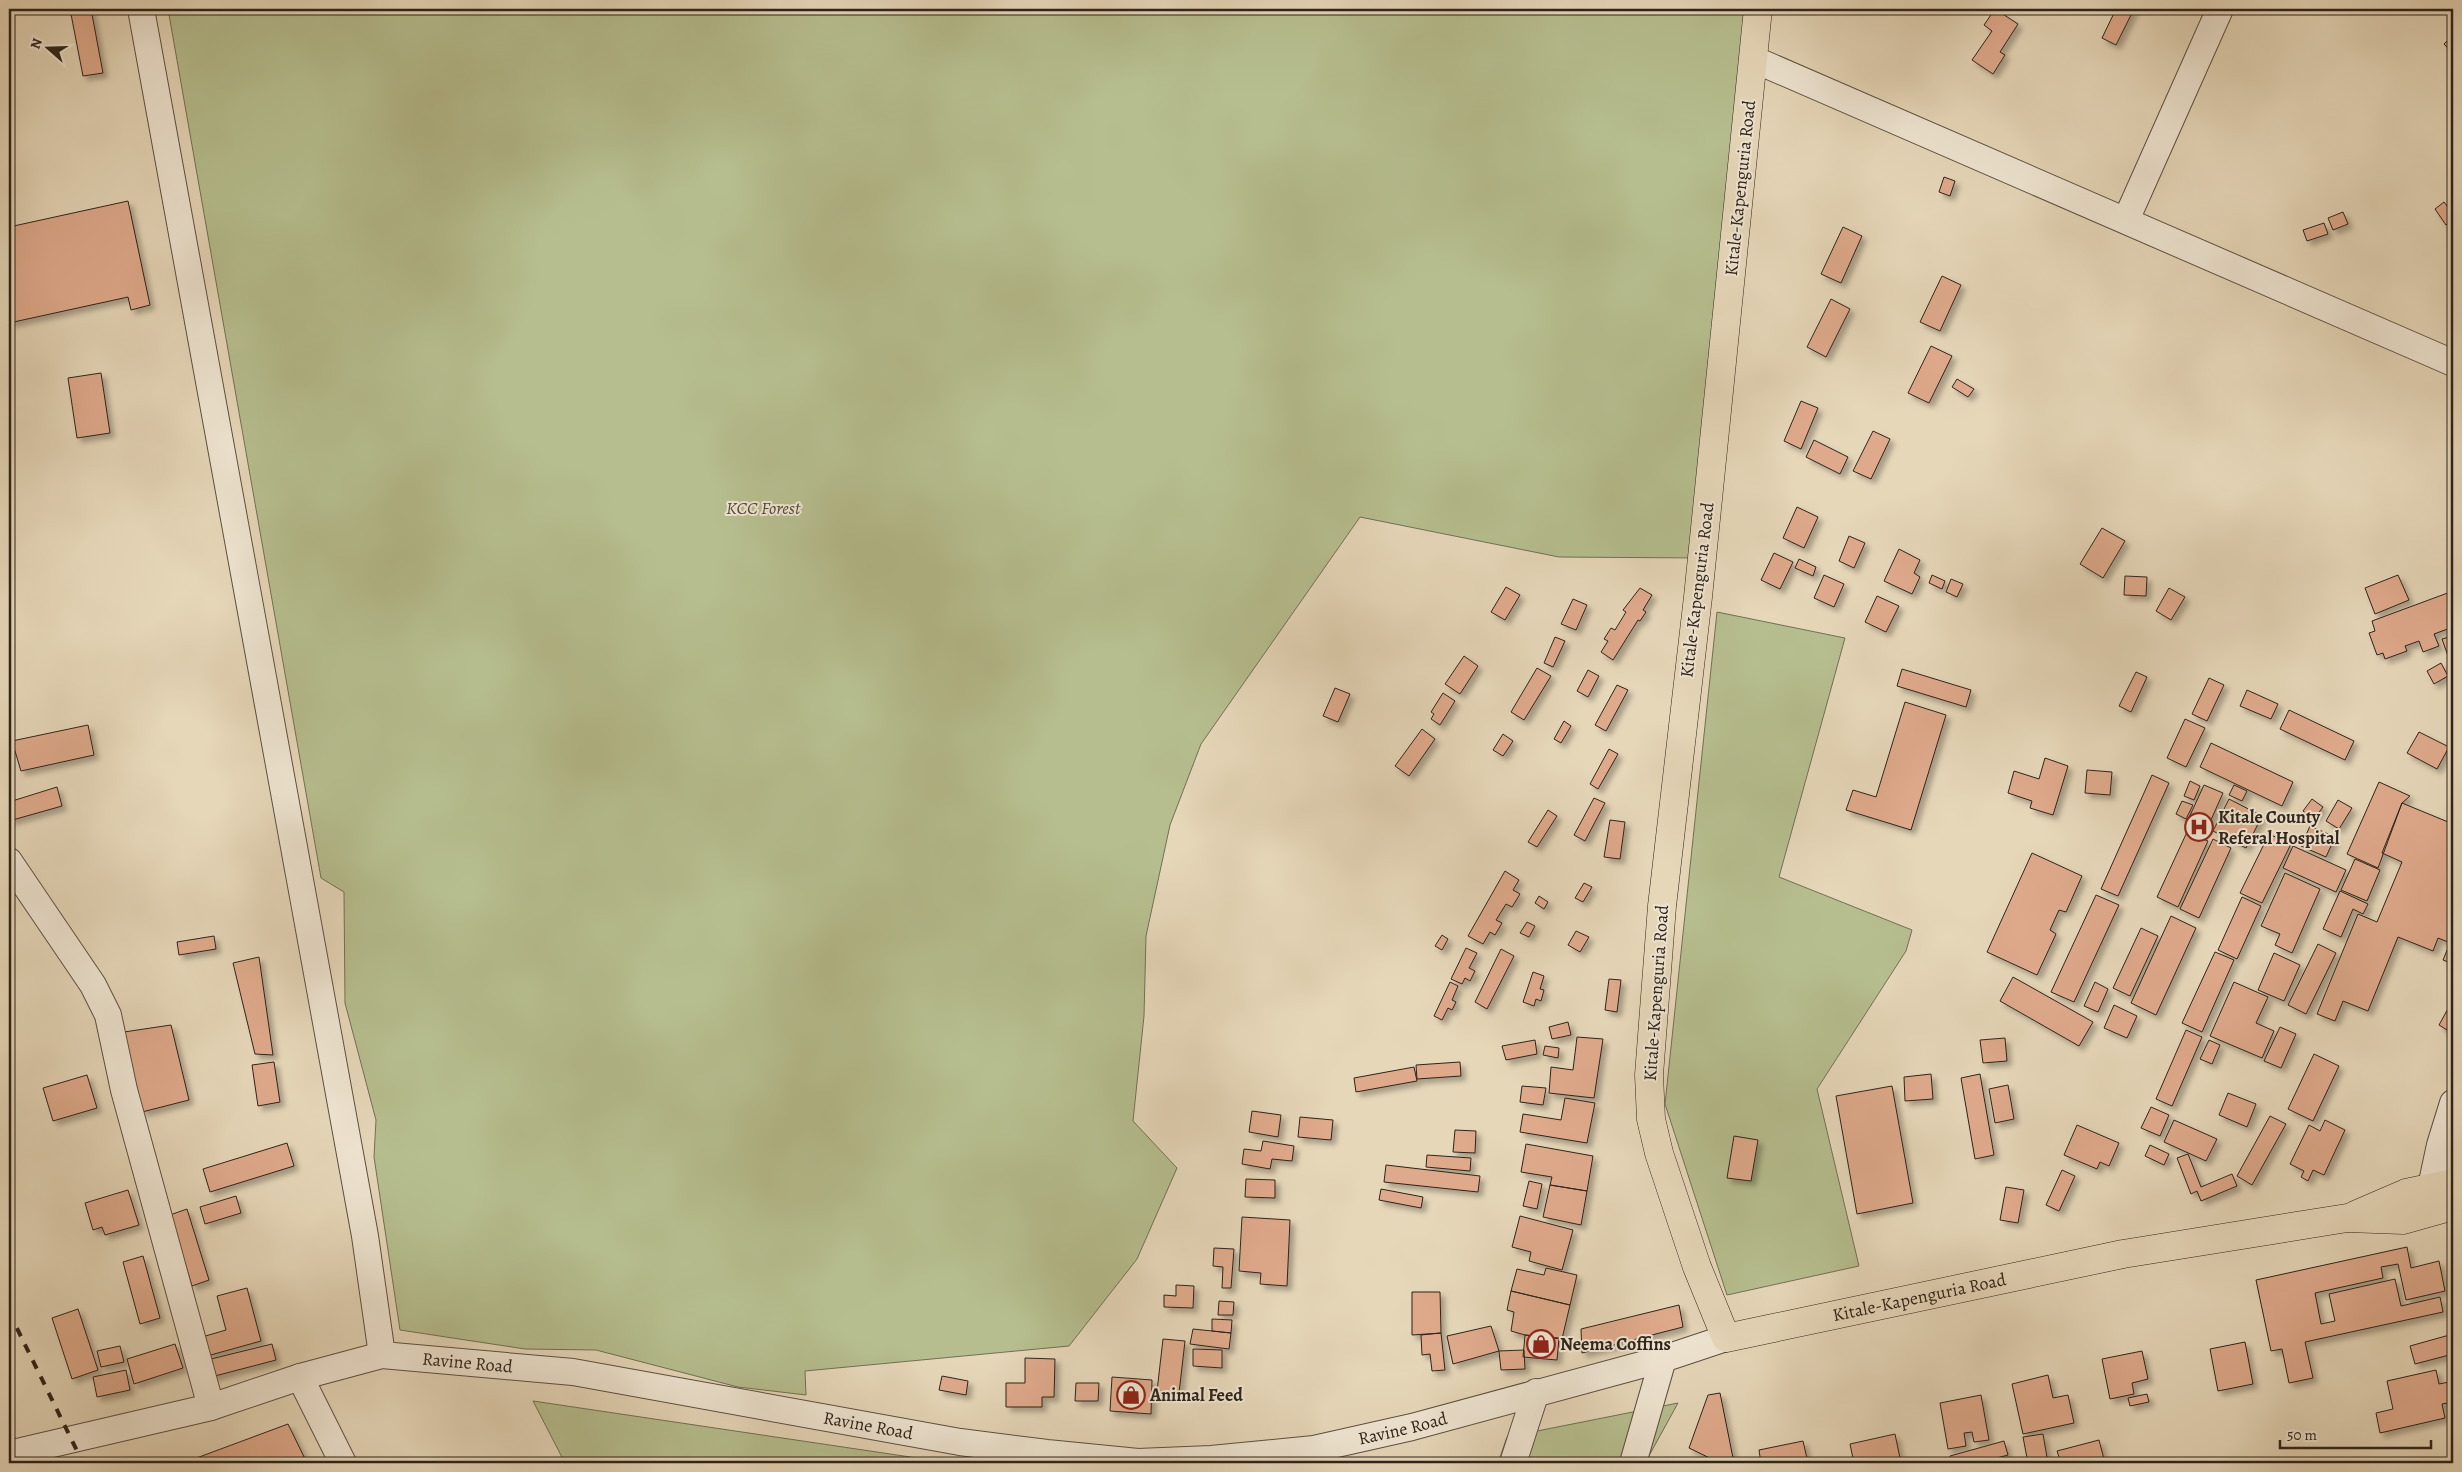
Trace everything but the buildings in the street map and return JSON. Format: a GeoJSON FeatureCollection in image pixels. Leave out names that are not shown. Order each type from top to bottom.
{"type":"FeatureCollection","features":[{"type":"Feature","properties":{"kind":"highway","name":"Kitale-Kapenguria Road"},"geometry":{"type":"LineString","coordinates":[[1758,9],[1698,597],[1663,896],[1649,1075],[1651,1119],[1659,1153],[1697,1267],[1726,1338],[2123,1254],[2347,1218],[2403,1220],[2446,1202]]}},
{"type":"Feature","properties":{"kind":"street"},"geometry":{"type":"LineString","coordinates":[[141,9],[363,1226],[382,1355]]}},
{"type":"Feature","properties":{"kind":"street"},"geometry":{"type":"LineString","coordinates":[[2126,220],[2220,9]]}},
{"type":"Feature","properties":{"kind":"street"},"geometry":{"type":"LineString","coordinates":[[1753,59],[2453,363]]}},
{"type":"Feature","properties":{"kind":"street"},"geometry":{"type":"LineString","coordinates":[[9,861],[93,985],[108,1015],[124,1090],[211,1407]]}},
{"type":"Feature","properties":{"kind":"street"},"geometry":{"type":"LineString","coordinates":[[2446,1202],[2440,1145],[2453,1103]]}},
{"type":"Feature","properties":{"kind":"street","name":"Ravine Road"},"geometry":{"type":"LineString","coordinates":[[9,1454],[211,1407],[300,1378],[382,1355],[573,1372],[960,1442],[1138,1462],[1210,1461],[1276,1454],[1354,1441],[1663,1359],[1726,1338]]}},
{"type":"Feature","properties":{"kind":"street"},"geometry":{"type":"LineString","coordinates":[[1633,1463],[1663,1359]]}},
{"type":"Feature","properties":{"kind":"street"},"geometry":{"type":"LineString","coordinates":[[300,1378],[342,1463]]}},
{"type":"Feature","properties":{"kind":"street"},"geometry":{"type":"LineString","coordinates":[[1512,1463],[1536,1392]]}},
{"type":"Feature","properties":{"kind":"green space","name":"KCC Forest"},"geometry":{"type":"Polygon","coordinates":[[[168,9],[1755,9],[1701,558],[1559,557],[1360,517],[1201,744],[1170,825],[1146,936],[1144,1016],[1133,1121],[1177,1168],[1137,1259],[1069,1346],[805,1371],[806,1395],[738,1387],[596,1350],[525,1349],[400,1330],[374,1157],[376,1120],[345,1003],[344,892],[321,878],[168,9]]]}},
{"type":"Feature","properties":{"kind":"green space"},"geometry":{"type":"Polygon","coordinates":[[[1717,612],[1845,638],[1779,877],[1912,930],[1906,951],[1817,1089],[1859,1266],[1727,1295],[1665,1104],[1717,612]]]}},
{"type":"Feature","properties":{"kind":"green space"},"geometry":{"type":"Polygon","coordinates":[[[533,1401],[944,1462],[565,1463],[533,1401]]]}},
{"type":"Feature","properties":{"kind":"green space"},"geometry":{"type":"Polygon","coordinates":[[[1678,1403],[1645,1463],[1498,1463],[1507,1437],[1678,1403]]]}},
{"type":"Feature","properties":{"kind":"railway"},"geometry":{"type":"LineString","coordinates":[[9,1312],[83,1463]]}},
{"type":"Feature","properties":{"kind":"place","name":"Kitale County Referal Hospital"},"geometry":{"type":"Point","coordinates":[2199,827]}},
{"type":"Feature","properties":{"kind":"place","name":"Neema Coffins"},"geometry":{"type":"Point","coordinates":[1541,1344]}},
{"type":"Feature","properties":{"kind":"place","name":"Animal Feed"},"geometry":{"type":"Point","coordinates":[1131,1395]}}]}
